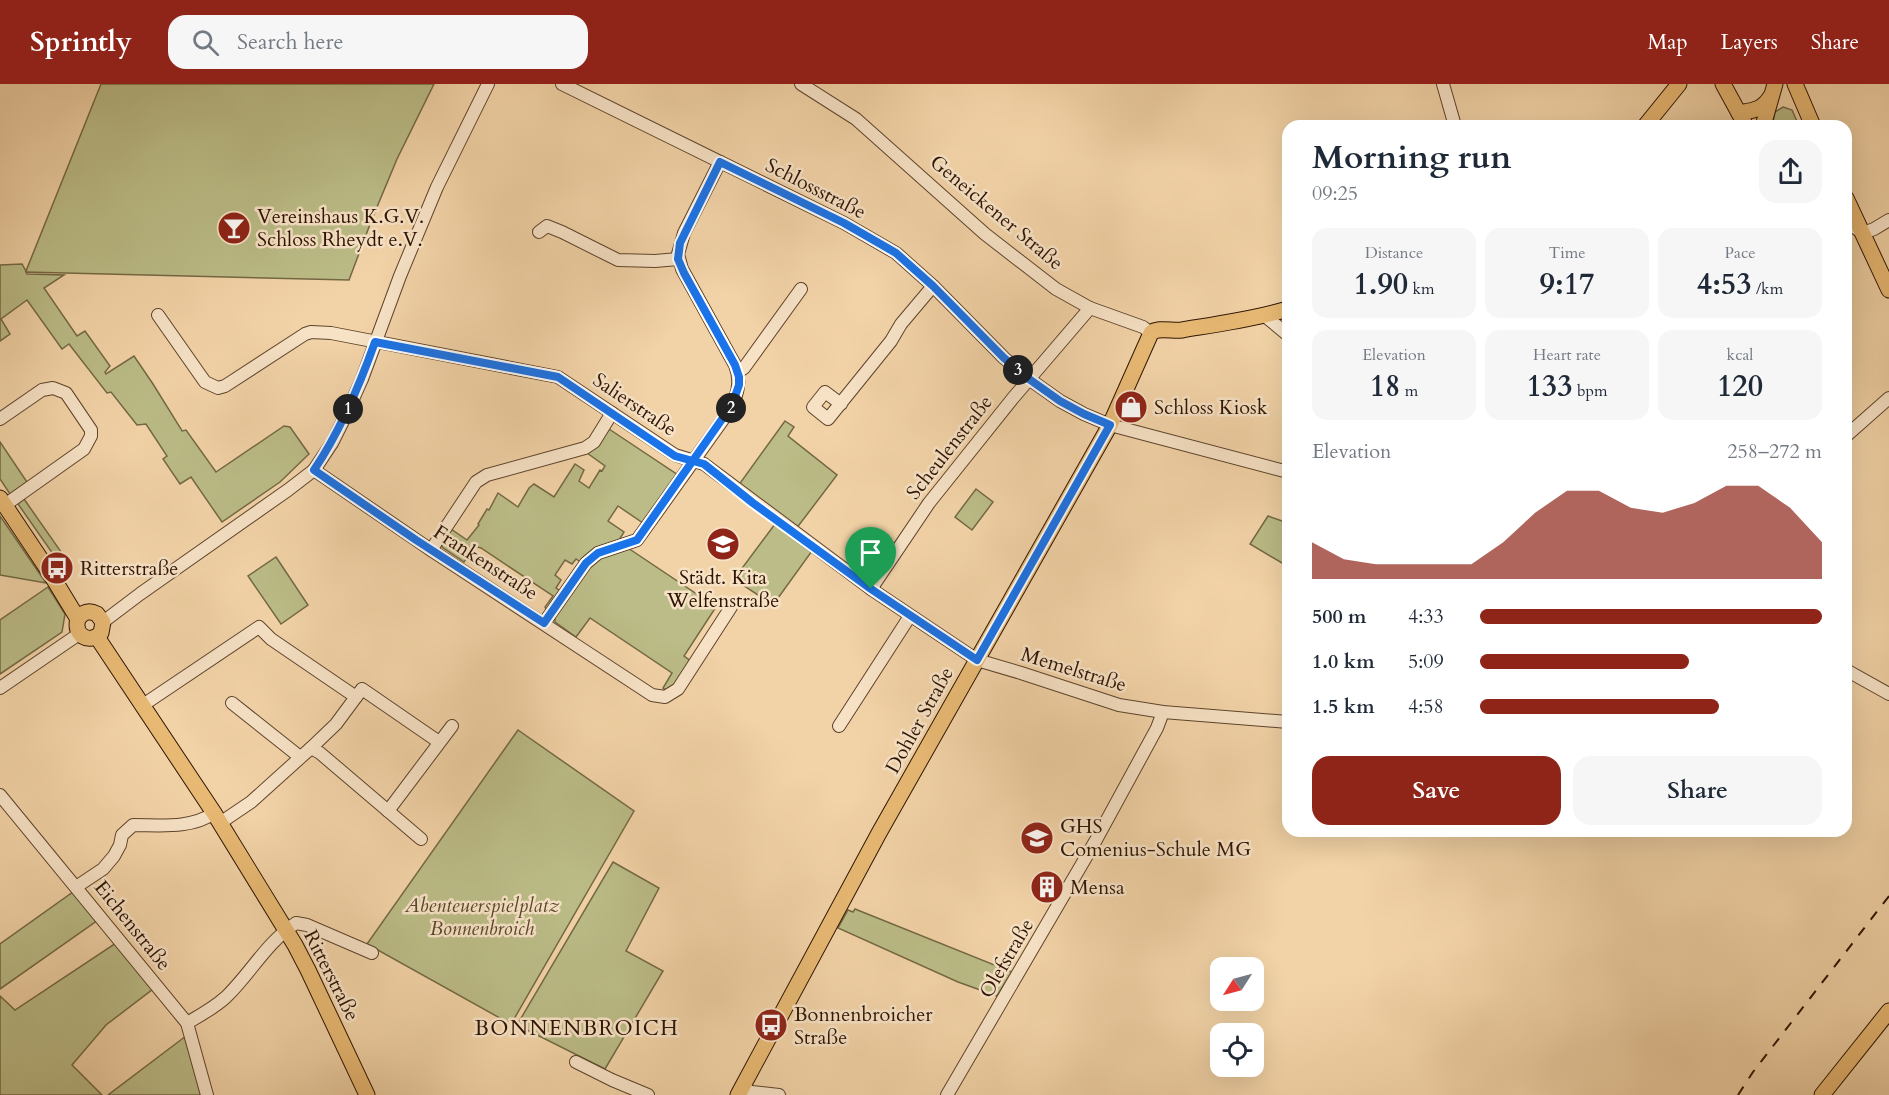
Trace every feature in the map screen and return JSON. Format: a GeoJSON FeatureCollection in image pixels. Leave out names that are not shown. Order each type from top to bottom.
{"type":"FeatureCollection","features":[{"type":"Feature","properties":{"kind":"main road"},"geometry":{"type":"LineString","coordinates":[[1650,120],[1679,84]]}},
{"type":"Feature","properties":{"kind":"main road"},"geometry":{"type":"LineString","coordinates":[[1723,84],[1743,120],[1755,110],[1765,106],[1773,90]]}},
{"type":"Feature","properties":{"kind":"main road"},"geometry":{"type":"LineString","coordinates":[[1795,84],[1810,120]]}},
{"type":"Feature","properties":{"kind":"main road"},"geometry":{"type":"LineString","coordinates":[[1765,120],[1773,90]]}},
{"type":"Feature","properties":{"kind":"main road"},"geometry":{"type":"LineString","coordinates":[[1852,210],[1889,290]]}},
{"type":"Feature","properties":{"kind":"main road"},"geometry":{"type":"LineString","coordinates":[[1150,333],[1154,330],[1176,331],[1282,311]]}},
{"type":"Feature","properties":{"kind":"main road","name":"Dohler Straße"},"geometry":{"type":"LineString","coordinates":[[740,1091],[873,843],[1110,425],[1150,333]]}},
{"type":"Feature","properties":{"kind":"main road"},"geometry":{"type":"LineString","coordinates":[[2,502],[50,573],[89,620]]}},
{"type":"Feature","properties":{"kind":"main road","name":"Ritterstraße"},"geometry":{"type":"LineString","coordinates":[[89,620],[87,639],[97,637],[217,818],[285,930],[308,970],[367,1095]]}},
{"type":"Feature","properties":{"kind":"main road"},"geometry":{"type":"LineString","coordinates":[[1822,1095],[1889,1011]]}},
{"type":"Feature","properties":{"kind":"street"},"geometry":{"type":"LineString","coordinates":[[0,688],[89,620],[140,594],[314,470],[332,443],[344,419],[362,379],[437,187],[488,84]]}},
{"type":"Feature","properties":{"kind":"street","name":"Schlossstraße"},"geometry":{"type":"LineString","coordinates":[[562,84],[844,223],[896,253],[933,286],[1004,358],[1060,401],[1084,414],[1110,425],[1282,470]]}},
{"type":"Feature","properties":{"kind":"street","name":"Geneickener Straße"},"geometry":{"type":"LineString","coordinates":[[801,84],[856,119],[985,234],[1056,289],[1090,308],[1143,327],[1150,333]]}},
{"type":"Feature","properties":{"kind":"street"},"geometry":{"type":"LineString","coordinates":[[1443,84],[1453,120]]}},
{"type":"Feature","properties":{"kind":"street"},"geometry":{"type":"LineString","coordinates":[[544,623],[586,563],[598,553],[637,540],[732,405],[738,392],[738,372],[732,358],[678,259],[681,239],[720,162]]}},
{"type":"Feature","properties":{"kind":"street"},"geometry":{"type":"LineString","coordinates":[[1852,226],[1863,232],[1875,229],[1889,220]]}},
{"type":"Feature","properties":{"kind":"street"},"geometry":{"type":"LineString","coordinates":[[539,232],[547,226],[618,260],[678,259]]}},
{"type":"Feature","properties":{"kind":"street"},"geometry":{"type":"LineString","coordinates":[[841,404],[891,341],[901,324],[933,286]]}},
{"type":"Feature","properties":{"kind":"street"},"geometry":{"type":"LineString","coordinates":[[738,372],[744,368],[801,289]]}},
{"type":"Feature","properties":{"kind":"street","name":"Scheulenstraße"},"geometry":{"type":"LineString","coordinates":[[871,589],[929,503],[1029,379],[1090,308]]}},
{"type":"Feature","properties":{"kind":"street","name":"Salierstraße"},"geometry":{"type":"LineString","coordinates":[[158,315],[205,382],[211,387],[225,386],[311,332],[331,333],[558,377],[675,456],[704,464],[753,503],[871,589]]}},
{"type":"Feature","properties":{"kind":"street"},"geometry":{"type":"LineString","coordinates":[[1264,316],[1282,330]]}},
{"type":"Feature","properties":{"kind":"street"},"geometry":{"type":"LineString","coordinates":[[0,419],[42,390],[53,388],[66,393],[91,430],[92,436],[84,449],[2,502]]}},
{"type":"Feature","properties":{"kind":"street"},"geometry":{"type":"LineString","coordinates":[[1852,431],[1889,398]]}},
{"type":"Feature","properties":{"kind":"street"},"geometry":{"type":"LineString","coordinates":[[431,550],[476,483],[496,472],[585,448],[594,442],[612,413]]}},
{"type":"Feature","properties":{"kind":"street","name":"Frankenstraße"},"geometry":{"type":"LineString","coordinates":[[314,470],[652,695],[665,697],[678,689],[731,607]]}},
{"type":"Feature","properties":{"kind":"street","name":"Memelstraße"},"geometry":{"type":"LineString","coordinates":[[871,589],[977,660],[1119,705],[1163,712],[1282,722]]}},
{"type":"Feature","properties":{"kind":"street"},"geometry":{"type":"LineString","coordinates":[[839,726],[910,616]]}},
{"type":"Feature","properties":{"kind":"street"},"geometry":{"type":"LineString","coordinates":[[143,705],[259,627],[271,639],[356,697]]}},
{"type":"Feature","properties":{"kind":"street"},"geometry":{"type":"LineString","coordinates":[[1852,673],[1889,694]]}},
{"type":"Feature","properties":{"kind":"street"},"geometry":{"type":"LineString","coordinates":[[76,887],[103,869],[114,856],[122,835],[133,825],[171,825],[217,818],[250,802],[336,724],[362,688],[439,742]]}},
{"type":"Feature","properties":{"kind":"street"},"geometry":{"type":"LineString","coordinates":[[232,703],[300,757]]}},
{"type":"Feature","properties":{"kind":"street","name":"Olefstraße"},"geometry":{"type":"LineString","coordinates":[[947,1095],[1096,840],[1163,712]]}},
{"type":"Feature","properties":{"kind":"street"},"geometry":{"type":"LineString","coordinates":[[388,811],[452,726]]}},
{"type":"Feature","properties":{"kind":"street"},"geometry":{"type":"LineString","coordinates":[[311,748],[320,753],[421,839]]}},
{"type":"Feature","properties":{"kind":"street","name":"Eichenstraße"},"geometry":{"type":"LineString","coordinates":[[0,795],[187,1023],[207,1095]]}},
{"type":"Feature","properties":{"kind":"street"},"geometry":{"type":"LineString","coordinates":[[187,1023],[214,1007],[227,996],[285,930],[296,923],[307,925],[372,953]]}},
{"type":"Feature","properties":{"kind":"street"},"geometry":{"type":"LineString","coordinates":[[576,1062],[648,1095]]}},
{"type":"Feature","properties":{"kind":"street"},"geometry":{"type":"LineString","coordinates":[[740,1091],[779,1095]]}},
{"type":"Feature","properties":{"kind":"green space"},"geometry":{"type":"Polygon","coordinates":[[[101,84],[434,84],[397,159],[349,280],[26,272],[27,274],[64,275],[44,288],[77,336],[85,331],[110,366],[106,374],[134,356],[182,431],[186,430],[216,472],[284,426],[290,427],[309,454],[280,482],[222,522],[191,477],[180,484],[163,459],[167,456],[146,424],[137,425],[111,392],[107,393],[69,344],[62,349],[27,300],[1,319],[10,334],[0,341],[0,265],[22,264],[26,271],[101,84]]]}},
{"type":"Feature","properties":{"kind":"green space"},"geometry":{"type":"Polygon","coordinates":[[[1783,107],[1792,110],[1796,120],[1773,120],[1775,112],[1783,107]]]}},
{"type":"Feature","properties":{"kind":"green space"},"geometry":{"type":"Polygon","coordinates":[[[785,421],[794,427],[788,436],[837,475],[796,529],[738,486],[785,421]]]}},
{"type":"Feature","properties":{"kind":"green space"},"geometry":{"type":"Polygon","coordinates":[[[609,429],[678,475],[643,523],[618,506],[608,521],[624,532],[618,542],[582,563],[576,559],[572,564],[565,560],[555,575],[561,580],[556,588],[562,592],[548,613],[545,607],[553,596],[481,548],[474,546],[464,562],[442,547],[451,529],[467,540],[479,525],[487,509],[489,510],[498,493],[518,507],[529,488],[534,484],[554,497],[575,464],[584,470],[579,481],[589,488],[605,466],[587,453],[609,429]]]}},
{"type":"Feature","properties":{"kind":"green space"},"geometry":{"type":"Polygon","coordinates":[[[0,442],[27,482],[10,494],[0,479],[0,442]]]}},
{"type":"Feature","properties":{"kind":"green space"},"geometry":{"type":"Polygon","coordinates":[[[976,489],[993,502],[972,530],[955,517],[976,489]]]}},
{"type":"Feature","properties":{"kind":"green space"},"geometry":{"type":"Polygon","coordinates":[[[24,499],[66,559],[60,564],[18,504],[24,499]]]}},
{"type":"Feature","properties":{"kind":"green space"},"geometry":{"type":"Polygon","coordinates":[[[0,516],[46,583],[0,575],[0,516]]]}},
{"type":"Feature","properties":{"kind":"green space"},"geometry":{"type":"Polygon","coordinates":[[[1268,516],[1282,521],[1282,563],[1250,544],[1268,516]]]}},
{"type":"Feature","properties":{"kind":"green space"},"geometry":{"type":"Polygon","coordinates":[[[775,524],[812,551],[773,605],[734,579],[775,524]]]}},
{"type":"Feature","properties":{"kind":"green space"},"geometry":{"type":"Polygon","coordinates":[[[628,548],[716,607],[684,656],[692,662],[668,692],[663,688],[672,673],[590,618],[576,637],[555,622],[555,617],[597,558],[628,548]]]}},
{"type":"Feature","properties":{"kind":"green space"},"geometry":{"type":"Polygon","coordinates":[[[276,557],[308,605],[281,624],[248,576],[276,557]]]}},
{"type":"Feature","properties":{"kind":"green space"},"geometry":{"type":"Polygon","coordinates":[[[48,587],[65,614],[62,632],[0,674],[0,620],[48,587]]]}},
{"type":"Feature","properties":{"kind":"green space","name":"Abenteuerspielplatz Bonnenbroich"},"geometry":{"type":"Polygon","coordinates":[[[518,730],[634,811],[514,1019],[507,1022],[367,944],[518,730]]]}},
{"type":"Feature","properties":{"kind":"green space"},"geometry":{"type":"Polygon","coordinates":[[[613,862],[659,888],[626,951],[663,971],[605,1069],[517,1025],[613,862]]]}},
{"type":"Feature","properties":{"kind":"green space"},"geometry":{"type":"Polygon","coordinates":[[[73,892],[98,920],[0,989],[0,944],[73,892]]]}},
{"type":"Feature","properties":{"kind":"green space"},"geometry":{"type":"Polygon","coordinates":[[[855,909],[1012,972],[997,996],[958,982],[838,928],[848,910],[853,912],[855,909]]]}},
{"type":"Feature","properties":{"kind":"green space"},"geometry":{"type":"Polygon","coordinates":[[[116,943],[153,989],[106,1025],[72,1065],[102,1095],[0,1095],[0,996],[15,1010],[116,943]]]}},
{"type":"Feature","properties":{"kind":"green space"},"geometry":{"type":"Polygon","coordinates":[[[185,1037],[202,1095],[108,1095],[182,1039],[185,1037]]]}},
{"type":"Feature","properties":{"kind":"railway"},"geometry":{"type":"LineString","coordinates":[[1738,1095],[1753,1072],[1889,896]]}},
{"type":"Feature","properties":{"kind":"place","name":"Vereinshaus K.G.V. Schloss Rheydt e.V."},"geometry":{"type":"Point","coordinates":[234,228]}},
{"type":"Feature","properties":{"kind":"place","name":"Schloss Kiosk"},"geometry":{"type":"Point","coordinates":[1131,407]}},
{"type":"Feature","properties":{"kind":"place","name":"Städt. Kita Welfenstraße"},"geometry":{"type":"Point","coordinates":[723,544]}},
{"type":"Feature","properties":{"kind":"place","name":"Ritterstraße"},"geometry":{"type":"Point","coordinates":[57,568]}},
{"type":"Feature","properties":{"kind":"place","name":"GHS Comenius-Schule MG"},"geometry":{"type":"Point","coordinates":[1037,838]}},
{"type":"Feature","properties":{"kind":"place","name":"Mensa"},"geometry":{"type":"Point","coordinates":[1047,887]}},
{"type":"Feature","properties":{"kind":"place","name":"Bonnenbroicher Straße"},"geometry":{"type":"Point","coordinates":[771,1025]}},
{"type":"Feature","properties":{"kind":"district","name":"BONNENBROICH"},"geometry":{"type":"Point","coordinates":[577,1028]}},
{"type":"Feature","properties":{"kind":"route"},"geometry":{"type":"LineString","coordinates":[[871,589],[753,503],[704,464],[694,460],[675,456],[558,377],[375,342],[344,419],[332,443],[314,470],[544,623],[586,563],[598,553],[637,540],[681,479],[694,460],[722,420],[738,392],[739,377],[735,365],[678,259],[681,239],[720,162],[844,223],[896,253],[933,286],[1004,358],[1029,379],[1060,401],[1110,425],[977,660],[871,589]]}}]}
